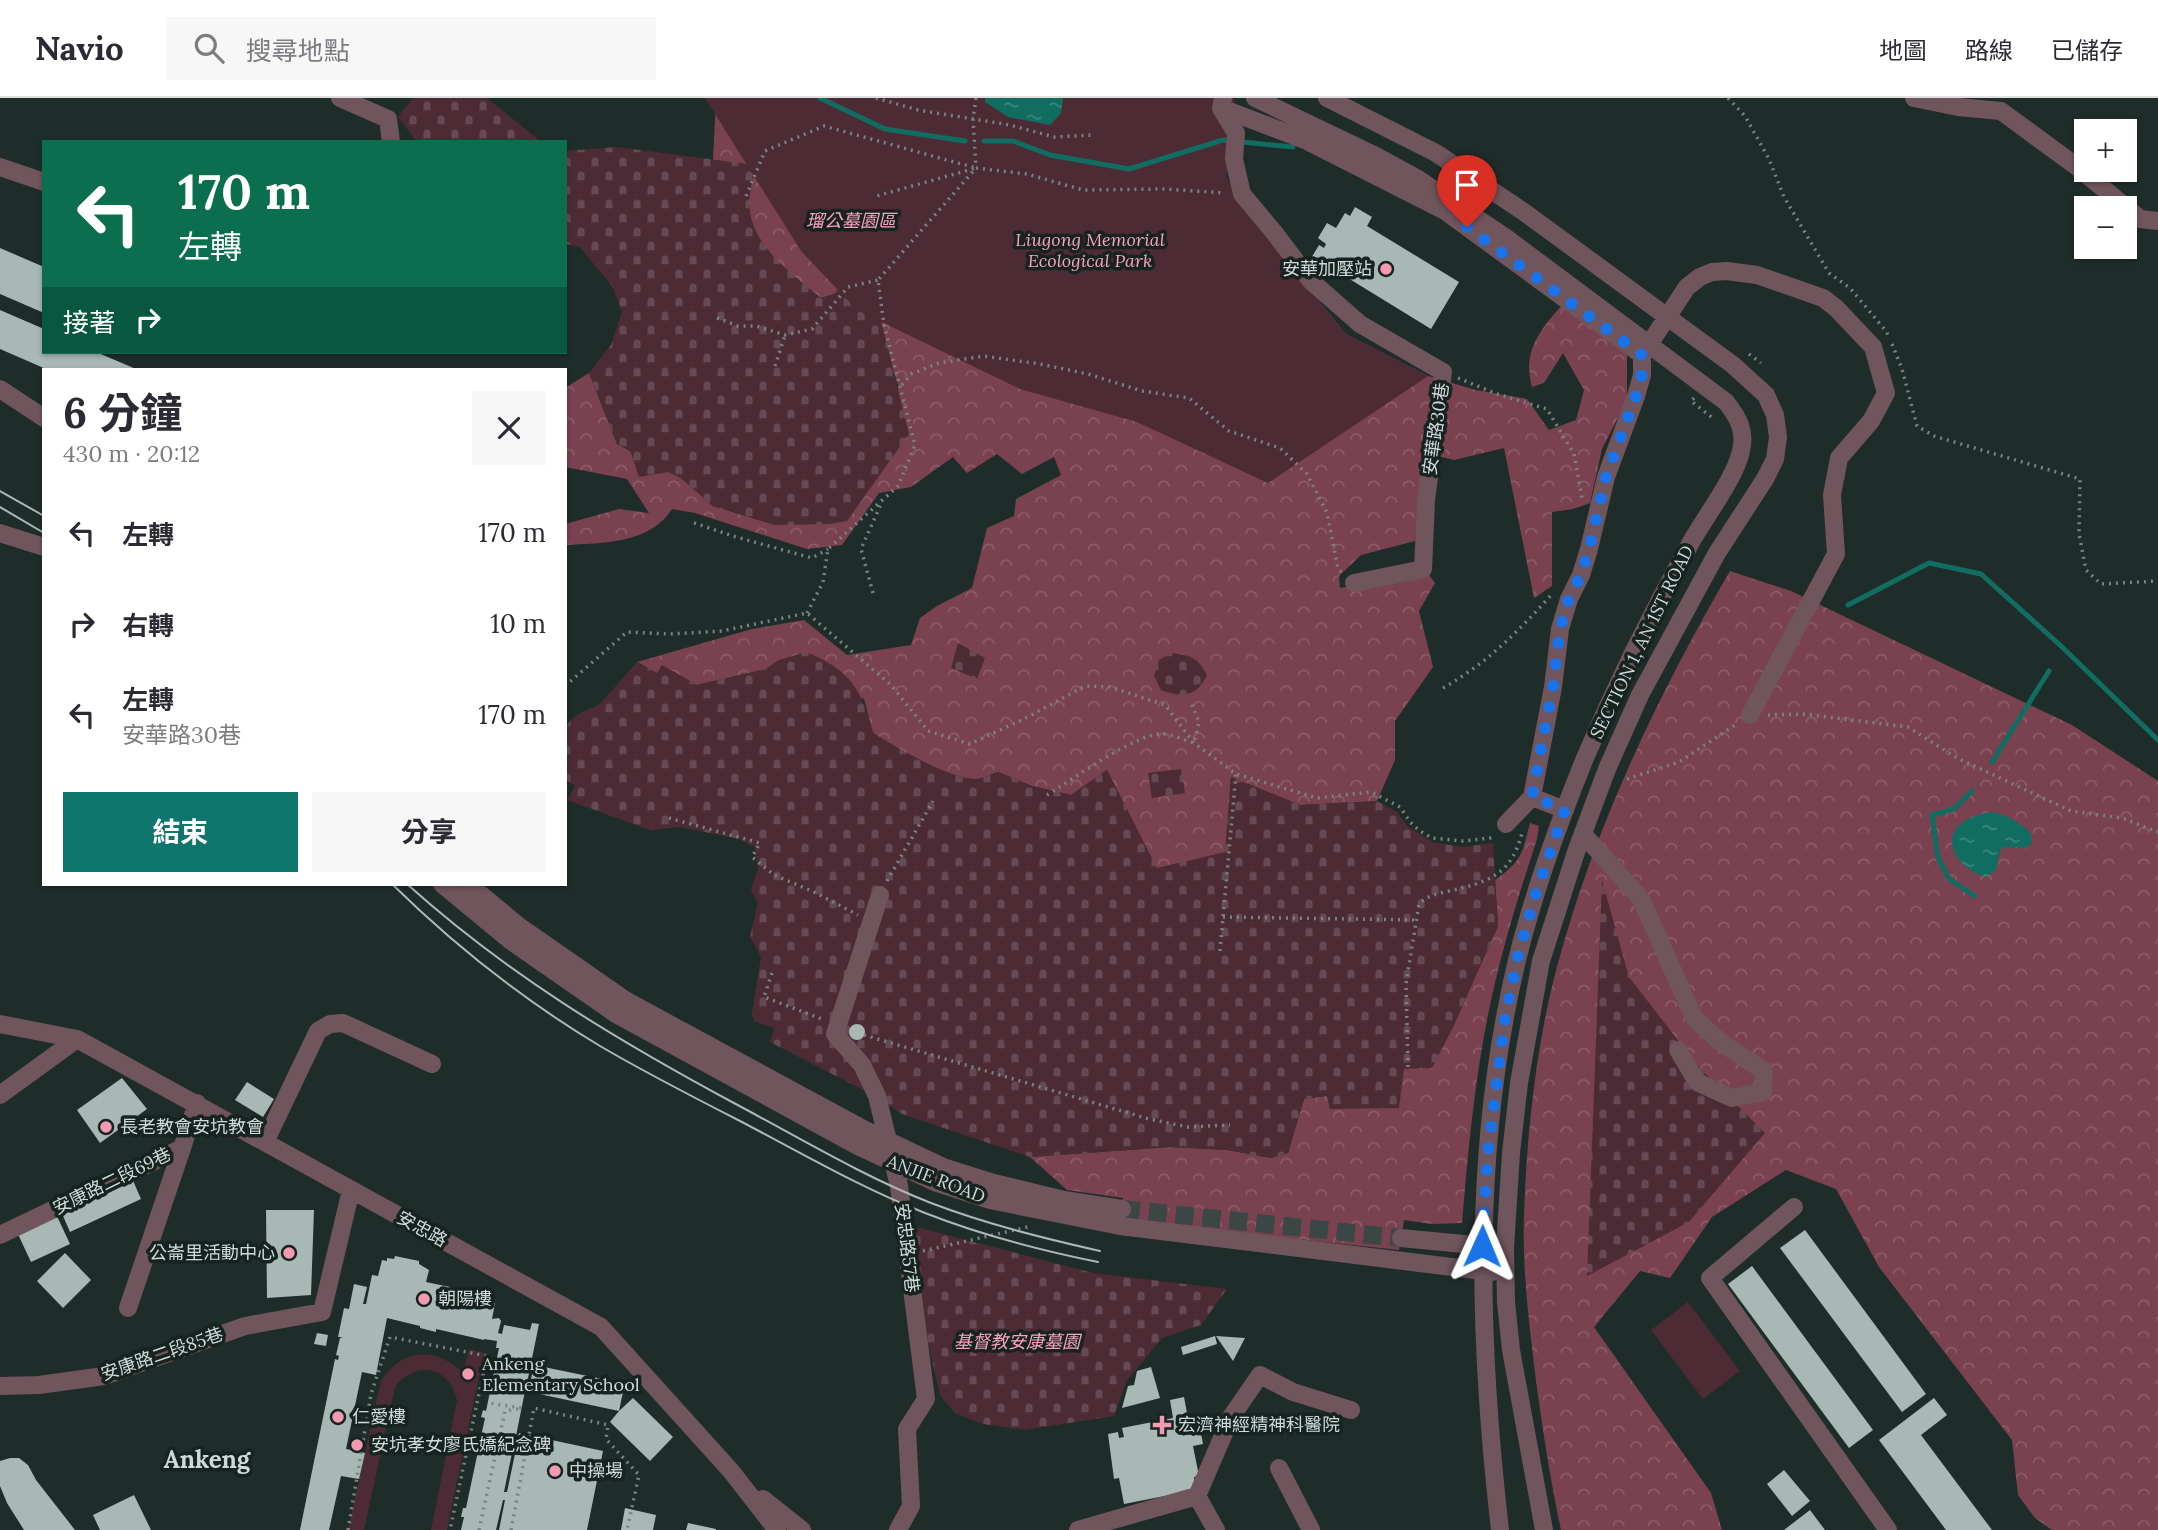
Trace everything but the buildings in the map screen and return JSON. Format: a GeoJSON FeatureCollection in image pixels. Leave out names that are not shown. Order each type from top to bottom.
{"type":"FeatureCollection","features":[{"type":"Feature","properties":{"kind":"street"},"geometry":{"type":"LineString","coordinates":[[340,98],[388,119],[391,140]]}},
{"type":"Feature","properties":{"kind":"street","name":"SECTION 1, AN 1ST ROAD"},"geometry":{"type":"LineString","coordinates":[[1255,98],[1418,179],[1505,237],[1713,392],[1734,412],[1741,424],[1741,453],[1735,468],[1692,540],[1617,685],[1565,810],[1518,956],[1505,1019],[1488,1151],[1482,1246],[1482,1304],[1490,1443],[1500,1530]]}},
{"type":"Feature","properties":{"kind":"street","name":"SECTION 1, AN 1ST ROAD"},"geometry":{"type":"LineString","coordinates":[[1326,98],[1436,153],[1524,212],[1733,365],[1766,395],[1775,415],[1778,437],[1775,458],[1765,479],[1717,553],[1658,659],[1607,769],[1576,852],[1542,961],[1528,1023],[1511,1153],[1505,1248],[1511,1350],[1544,1530]]}},
{"type":"Feature","properties":{"kind":"street"},"geometry":{"type":"LineString","coordinates":[[1914,98],[1962,102],[2001,111],[2080,169],[2140,219],[2158,221]]}},
{"type":"Feature","properties":{"kind":"street","name":"安華路30巷"},"geometry":{"type":"LineString","coordinates":[[1222,103],[1236,133],[1234,159],[1242,194],[1311,281],[1360,324],[1443,372],[1426,500],[1423,569],[1354,583]]}},
{"type":"Feature","properties":{"kind":"street","name":"安華路30巷"},"geometry":{"type":"LineString","coordinates":[[1222,103],[1305,140],[1446,211],[1642,355]]}},
{"type":"Feature","properties":{"kind":"street"},"geometry":{"type":"LineString","coordinates":[[0,167],[42,181]]}},
{"type":"Feature","properties":{"kind":"street"},"geometry":{"type":"LineString","coordinates":[[1514,828],[1532,797],[1553,687],[1560,629],[1569,598],[1581,575],[1589,549],[1606,477],[1636,396],[1642,374],[1642,355],[1688,287],[1712,272],[1757,275],[1823,298],[1836,308],[1872,347],[1886,393],[1871,421],[1839,458],[1832,495],[1836,554],[1750,715]]}},
{"type":"Feature","properties":{"kind":"street"},"geometry":{"type":"LineString","coordinates":[[0,389],[42,417]]}},
{"type":"Feature","properties":{"kind":"street"},"geometry":{"type":"LineString","coordinates":[[0,533],[42,546]]}},
{"type":"Feature","properties":{"kind":"street"},"geometry":{"type":"LineString","coordinates":[[1532,797],[1565,810]]}},
{"type":"Feature","properties":{"kind":"street"},"geometry":{"type":"LineString","coordinates":[[1583,834],[1641,899],[1694,1018],[1723,1044],[1764,1071],[1763,1092],[1732,1098],[1697,1082],[1678,1050]]}},
{"type":"Feature","properties":{"kind":"street"},"geometry":{"type":"LineString","coordinates":[[1553,844],[1576,852]]}},
{"type":"Feature","properties":{"kind":"street","name":"ANJIE ROAD"},"geometry":{"type":"LineString","coordinates":[[444,886],[511,941],[616,1014],[896,1166],[990,1200],[1063,1208],[1122,1209]]}},
{"type":"Feature","properties":{"kind":"street","name":"ANJIE ROAD"},"geometry":{"type":"LineString","coordinates":[[470,886],[520,927],[625,1000],[853,1124],[943,1167],[1120,1226],[1506,1274]]}},
{"type":"Feature","properties":{"kind":"street"},"geometry":{"type":"LineString","coordinates":[[838,1025],[880,895]]}},
{"type":"Feature","properties":{"kind":"street"},"geometry":{"type":"LineString","coordinates":[[265,1142],[318,1031],[330,1024],[343,1023],[432,1064]]}},
{"type":"Feature","properties":{"kind":"street","name":"安忠路"},"geometry":{"type":"LineString","coordinates":[[0,1024],[76,1039],[601,1327],[731,1471],[777,1530]]}},
{"type":"Feature","properties":{"kind":"street","name":"安忠路57巷"},"geometry":{"type":"LineString","coordinates":[[838,1025],[835,1034],[862,1065],[877,1096],[899,1186],[926,1399],[907,1429],[912,1506],[898,1530]]}},
{"type":"Feature","properties":{"kind":"street"},"geometry":{"type":"LineString","coordinates":[[0,1096],[76,1039]]}},
{"type":"Feature","properties":{"kind":"street","name":"安康路二段69巷"},"geometry":{"type":"LineString","coordinates":[[0,1235],[182,1148],[197,1103]]}},
{"type":"Feature","properties":{"kind":"street"},"geometry":{"type":"LineString","coordinates":[[128,1308],[182,1148]]}},
{"type":"Feature","properties":{"kind":"street","name":"安康路二段85巷"},"geometry":{"type":"LineString","coordinates":[[0,1386],[39,1385],[104,1376],[245,1326],[323,1312],[351,1190]]}},
{"type":"Feature","properties":{"kind":"street"},"geometry":{"type":"LineString","coordinates":[[1794,1207],[1710,1278],[1888,1530]]}},
{"type":"Feature","properties":{"kind":"street"},"geometry":{"type":"LineString","coordinates":[[1401,1238],[1505,1248]]}},
{"type":"Feature","properties":{"kind":"street"},"geometry":{"type":"LineString","coordinates":[[1078,1530],[1113,1525],[1196,1496],[1231,1417],[1260,1375],[1293,1392],[1352,1410]]}},
{"type":"Feature","properties":{"kind":"street"},"geometry":{"type":"LineString","coordinates":[[1279,1468],[1311,1530]]}},
{"type":"Feature","properties":{"kind":"street"},"geometry":{"type":"LineString","coordinates":[[731,1471],[789,1522],[802,1530]]}},
{"type":"Feature","properties":{"kind":"street"},"geometry":{"type":"LineString","coordinates":[[1196,1496],[1216,1530]]}},
{"type":"Feature","properties":{"kind":"path"},"geometry":{"type":"LineString","coordinates":[[876,98],[918,110],[1010,125],[1054,138],[1094,135]]}},
{"type":"Feature","properties":{"kind":"path"},"geometry":{"type":"LineString","coordinates":[[717,318],[738,326],[756,326],[785,335],[811,329],[848,287],[878,280],[976,168],[973,119],[976,98]]}},
{"type":"Feature","properties":{"kind":"path"},"geometry":{"type":"LineString","coordinates":[[1728,98],[1745,116],[1769,159],[1784,197],[1829,273],[1850,288],[1886,331],[1902,369],[1917,426],[1934,436],[2080,479],[2080,534],[2086,570],[2101,584],[2158,581]]}},
{"type":"Feature","properties":{"kind":"path"},"geometry":{"type":"LineString","coordinates":[[746,197],[765,151],[824,126],[976,168],[1027,174],[1083,190],[1165,189],[1242,194]]}},
{"type":"Feature","properties":{"kind":"path"},"geometry":{"type":"LineString","coordinates":[[873,197],[976,168]]}},
{"type":"Feature","properties":{"kind":"path"},"geometry":{"type":"LineString","coordinates":[[694,523],[812,558],[828,549],[898,486],[915,445],[884,325],[878,280]]}},
{"type":"Feature","properties":{"kind":"path"},"geometry":{"type":"LineString","coordinates":[[775,366],[785,335]]}},
{"type":"Feature","properties":{"kind":"path"},"geometry":{"type":"LineString","coordinates":[[901,386],[911,374],[939,363],[984,356],[1040,364],[1087,374],[1142,391],[1189,398],[1229,431],[1280,448],[1307,474],[1327,513],[1338,569],[1354,583]]}},
{"type":"Feature","properties":{"kind":"path"},"geometry":{"type":"LineString","coordinates":[[1443,372],[1497,394],[1547,409],[1574,454],[1582,507]]}},
{"type":"Feature","properties":{"kind":"path"},"geometry":{"type":"LineString","coordinates":[[1691,401],[1714,419]]}},
{"type":"Feature","properties":{"kind":"path"},"geometry":{"type":"LineString","coordinates":[[873,593],[861,549],[881,502]]}},
{"type":"Feature","properties":{"kind":"path"},"geometry":{"type":"LineString","coordinates":[[807,613],[822,582],[828,549]]}},
{"type":"Feature","properties":{"kind":"path"},"geometry":{"type":"LineString","coordinates":[[1443,688],[1473,671],[1524,625],[1555,591]]}},
{"type":"Feature","properties":{"kind":"path"},"geometry":{"type":"LineString","coordinates":[[567,684],[627,632],[670,634],[722,631],[807,613]]}},
{"type":"Feature","properties":{"kind":"path"},"geometry":{"type":"LineString","coordinates":[[807,613],[891,685],[928,731],[970,744],[1023,720],[1085,686],[1110,687],[1165,705],[1194,743],[1236,774],[1317,798],[1371,792],[1401,807],[1410,822],[1433,838],[1463,841],[1490,838],[1514,828],[1511,863],[1488,880],[1427,896],[1419,904],[1406,984],[1408,1067]]}},
{"type":"Feature","properties":{"kind":"path"},"geometry":{"type":"LineString","coordinates":[[1190,700],[1199,722],[1194,743]]}},
{"type":"Feature","properties":{"kind":"path"},"geometry":{"type":"LineString","coordinates":[[1627,779],[1679,762],[1750,715],[1803,714],[1908,727],[1957,758],[2071,811],[2122,818],[2158,832]]}},
{"type":"Feature","properties":{"kind":"path"},"geometry":{"type":"LineString","coordinates":[[1047,795],[1119,751],[1144,739],[1162,734],[1194,743]]}},
{"type":"Feature","properties":{"kind":"path"},"geometry":{"type":"LineString","coordinates":[[1220,951],[1236,774]]}},
{"type":"Feature","properties":{"kind":"path"},"geometry":{"type":"LineString","coordinates":[[880,895],[933,801]]}},
{"type":"Feature","properties":{"kind":"path"},"geometry":{"type":"LineString","coordinates":[[669,818],[760,842],[752,857],[774,875],[813,891],[871,921]]}},
{"type":"Feature","properties":{"kind":"path"},"geometry":{"type":"LineString","coordinates":[[1223,917],[1416,920]]}},
{"type":"Feature","properties":{"kind":"path"},"geometry":{"type":"LineString","coordinates":[[772,973],[764,997],[838,1025]]}},
{"type":"Feature","properties":{"kind":"path"},"geometry":{"type":"LineString","coordinates":[[864,1035],[1149,1119],[1188,1127],[1230,1125]]}},
{"type":"Feature","properties":{"kind":"path"},"geometry":{"type":"LineString","coordinates":[[908,1255],[1044,1223]]}},
{"type":"Feature","properties":{"kind":"path"},"geometry":{"type":"LineString","coordinates":[[348,1530],[371,1394],[390,1337],[487,1356],[450,1530]]}},
{"type":"Feature","properties":{"kind":"path"},"geometry":{"type":"LineString","coordinates":[[479,1530],[505,1411],[522,1408],[489,1403]]}},
{"type":"Feature","properties":{"kind":"path"},"geometry":{"type":"LineString","coordinates":[[511,1530],[534,1408],[608,1425],[606,1439],[639,1475],[627,1530]]}},
{"type":"Feature","properties":{"kind":"green space"},"geometry":{"type":"Polygon","coordinates":[[[487,98],[539,140],[415,140],[398,117],[412,99],[487,98]]]}},
{"type":"Feature","properties":{"kind":"green space","name":"Liugong Memorial Ecological Park"},"geometry":{"type":"Polygon","coordinates":[[[705,98],[1234,98],[1226,176],[1239,204],[1346,334],[1428,376],[1268,483],[1137,422],[1020,389],[857,310],[801,251],[705,98]]]}},
{"type":"Feature","properties":{"kind":"green space","name":"瑠公墓園區"},"geometry":{"type":"Polygon","coordinates":[[[716,98],[1234,98],[1226,176],[1239,204],[1346,334],[1428,376],[1476,390],[1527,399],[1549,430],[1576,420],[1584,390],[1563,353],[1544,383],[1532,387],[1529,362],[1531,352],[1540,332],[1563,304],[1627,353],[1627,400],[1602,449],[1590,503],[1552,512],[1552,586],[1534,598],[1504,448],[1454,460],[1426,453],[1415,541],[1361,555],[1339,576],[1340,588],[1427,572],[1435,583],[1419,611],[1433,667],[1395,721],[1395,760],[1377,801],[1300,805],[1231,777],[1225,853],[1157,869],[1107,770],[1071,795],[1032,786],[998,772],[979,779],[965,778],[923,762],[873,733],[864,699],[779,660],[766,669],[697,685],[663,666],[657,673],[637,662],[752,629],[804,620],[847,655],[911,645],[920,618],[972,588],[987,528],[1014,516],[1016,499],[1061,475],[1054,457],[1022,474],[997,454],[967,473],[953,457],[911,487],[879,493],[842,545],[807,549],[695,513],[672,509],[663,521],[638,535],[609,542],[567,545],[567,523],[619,509],[649,513],[627,479],[567,467],[567,387],[589,373],[617,444],[681,478],[713,506],[775,525],[792,524],[899,388],[873,291],[846,283],[834,294],[821,298],[774,258],[757,233],[749,204],[755,166],[713,160],[716,98]]]}},
{"type":"Feature","properties":{"kind":"green space"},"geometry":{"type":"Polygon","coordinates":[[[617,147],[755,165],[749,199],[751,219],[764,245],[775,257],[821,298],[834,294],[846,283],[874,291],[909,434],[847,521],[775,525],[713,506],[681,478],[668,472],[639,477],[630,450],[617,444],[589,373],[611,345],[622,312],[612,286],[580,247],[567,244],[567,151],[617,147]]]}},
{"type":"Feature","properties":{"kind":"green space"},"geometry":{"type":"Polygon","coordinates":[[[1730,571],[1791,591],[2072,725],[2158,781],[2158,1530],[2052,1530],[2035,1518],[2018,1495],[2012,1440],[1879,1267],[1836,1189],[1786,1170],[1712,1217],[1670,1278],[1640,1271],[1594,1327],[1711,1493],[1722,1530],[1561,1530],[1535,1373],[1524,1255],[1527,1152],[1544,1025],[1573,911],[1610,811],[1678,665],[1730,571]]]}},
{"type":"Feature","properties":{"kind":"green space"},"geometry":{"type":"Polygon","coordinates":[[[958,643],[985,658],[977,679],[951,668],[958,643]]]}},
{"type":"Feature","properties":{"kind":"green space"},"geometry":{"type":"Polygon","coordinates":[[[806,652],[834,666],[852,683],[858,693],[873,733],[923,762],[952,774],[976,779],[998,772],[1032,786],[1071,795],[1107,770],[1157,868],[1225,852],[1231,777],[1300,805],[1377,801],[1397,812],[1407,826],[1432,842],[1463,847],[1493,843],[1498,926],[1432,1068],[1404,1069],[1399,1108],[1330,1109],[1327,1096],[1304,1099],[1288,1153],[1271,1158],[1228,1150],[1170,1147],[1030,1157],[902,1114],[871,1094],[770,1042],[774,1028],[754,1021],[752,1013],[761,957],[750,937],[758,903],[751,890],[758,869],[754,846],[739,839],[680,827],[650,830],[567,800],[575,786],[567,780],[567,725],[575,716],[600,704],[637,662],[657,673],[662,665],[697,685],[766,669],[779,660],[806,652]]]}},
{"type":"Feature","properties":{"kind":"green space"},"geometry":{"type":"Polygon","coordinates":[[[1171,653],[1193,658],[1204,669],[1207,675],[1194,692],[1182,695],[1161,690],[1154,676],[1159,660],[1171,653]]]}},
{"type":"Feature","properties":{"kind":"green space"},"geometry":{"type":"Polygon","coordinates":[[[1181,769],[1185,793],[1152,798],[1148,773],[1181,769]]]}},
{"type":"Feature","properties":{"kind":"green space"},"geometry":{"type":"Polygon","coordinates":[[[1530,823],[1539,826],[1537,839],[1504,948],[1483,1041],[1462,1223],[1432,1224],[1404,1220],[1399,1250],[1120,1220],[1123,1198],[1067,1190],[1030,1157],[1170,1147],[1228,1150],[1271,1158],[1288,1153],[1304,1099],[1327,1096],[1330,1108],[1404,1068],[1432,1067],[1498,926],[1495,880],[1520,856],[1530,823]]]}},
{"type":"Feature","properties":{"kind":"green space"},"geometry":{"type":"Polygon","coordinates":[[[1602,880],[1629,977],[1698,1066],[1765,1133],[1689,1222],[1587,1276],[1602,880]]]}},
{"type":"Feature","properties":{"kind":"green space","name":"基督教安康墓園"},"geometry":{"type":"Polygon","coordinates":[[[912,1226],[1093,1273],[1227,1289],[1201,1325],[1162,1338],[1126,1382],[1114,1416],[1025,1430],[983,1424],[955,1413],[940,1395],[926,1334],[912,1226]]]}},
{"type":"Feature","properties":{"kind":"green space"},"geometry":{"type":"Polygon","coordinates":[[[1688,1302],[1740,1371],[1703,1399],[1651,1330],[1688,1302]]]}},
{"type":"Feature","properties":{"kind":"green space"},"geometry":{"type":"Polygon","coordinates":[[[469,1349],[484,1353],[447,1530],[431,1530],[457,1400],[447,1380],[439,1374],[421,1370],[403,1378],[395,1387],[364,1530],[348,1530],[381,1380],[400,1362],[420,1354],[442,1358],[463,1373],[469,1349]]]}},
{"type":"Feature","properties":{"kind":"water"},"geometry":{"type":"Polygon","coordinates":[[[985,98],[1063,98],[1061,113],[1050,125],[1008,117],[985,102],[985,98]]]}},
{"type":"Feature","properties":{"kind":"water"},"geometry":{"type":"Polygon","coordinates":[[[1989,812],[2001,814],[2016,822],[2030,832],[2032,842],[2028,847],[2001,848],[1996,870],[1986,877],[1962,863],[1956,855],[1952,839],[1955,831],[1965,821],[1989,812]]]}},
{"type":"Feature","properties":{"kind":"waterway"},"geometry":{"type":"LineString","coordinates":[[820,98],[885,129],[965,141]]}},
{"type":"Feature","properties":{"kind":"waterway"},"geometry":{"type":"LineString","coordinates":[[984,141],[1013,141],[1050,155],[1129,169],[1223,140],[1293,147]]}},
{"type":"Feature","properties":{"kind":"waterway"},"geometry":{"type":"LineString","coordinates":[[1848,605],[1929,563],[1981,574],[2060,645],[2158,740]]}},
{"type":"Feature","properties":{"kind":"waterway"},"geometry":{"type":"LineString","coordinates":[[1992,762],[2049,671]]}},
{"type":"Feature","properties":{"kind":"waterway"},"geometry":{"type":"LineString","coordinates":[[1972,791],[1954,809],[1932,815],[1938,858],[1949,879],[1975,896]]}},
{"type":"Feature","properties":{"kind":"tunnel"},"geometry":{"type":"LineString","coordinates":[[1122,1209],[1401,1238]]}},
{"type":"Feature","properties":{"kind":"tram line"},"geometry":{"type":"LineString","coordinates":[[0,491],[42,515]]}},
{"type":"Feature","properties":{"kind":"tram line"},"geometry":{"type":"LineString","coordinates":[[0,507],[42,532]]}},
{"type":"Feature","properties":{"kind":"tram line"},"geometry":{"type":"LineString","coordinates":[[394,886],[440,929],[518,991],[572,1029],[652,1075],[831,1170],[901,1203],[989,1235],[1098,1262]]}},
{"type":"Feature","properties":{"kind":"tram line"},"geometry":{"type":"LineString","coordinates":[[409,886],[484,947],[563,1003],[646,1054],[830,1156],[880,1181],[952,1211],[1100,1251]]}},
{"type":"Feature","properties":{"kind":"place","name":"安華加壓站"},"geometry":{"type":"Point","coordinates":[1386,269]}},
{"type":"Feature","properties":{"kind":"place","name":"長老教會安坑教會"},"geometry":{"type":"Point","coordinates":[106,1127]}},
{"type":"Feature","properties":{"kind":"place","name":"公崙里活動中心"},"geometry":{"type":"Point","coordinates":[289,1253]}},
{"type":"Feature","properties":{"kind":"place","name":"朝陽樓"},"geometry":{"type":"Point","coordinates":[424,1299]}},
{"type":"Feature","properties":{"kind":"place","name":"Ankeng Elementary School"},"geometry":{"type":"Point","coordinates":[468,1374]}},
{"type":"Feature","properties":{"kind":"place","name":"仁愛樓"},"geometry":{"type":"Point","coordinates":[338,1417]}},
{"type":"Feature","properties":{"kind":"place","name":"宏濟神經精神科醫院"},"geometry":{"type":"Point","coordinates":[1162,1425]}},
{"type":"Feature","properties":{"kind":"place","name":"安坑孝女廖氏嬌紀念碑"},"geometry":{"type":"Point","coordinates":[357,1445]}},
{"type":"Feature","properties":{"kind":"place","name":"中操場"},"geometry":{"type":"Point","coordinates":[555,1471]}},
{"type":"Feature","properties":{"kind":"district","name":"Ankeng"},"geometry":{"type":"Point","coordinates":[207,1460]}},
{"type":"Feature","properties":{"kind":"route"},"geometry":{"type":"LineString","coordinates":[[1467,227],[1642,355],[1642,374],[1636,396],[1606,477],[1589,549],[1581,575],[1569,598],[1560,629],[1553,687],[1532,797],[1565,810],[1536,893],[1518,956],[1505,1019],[1488,1151],[1482,1246]]}}]}
